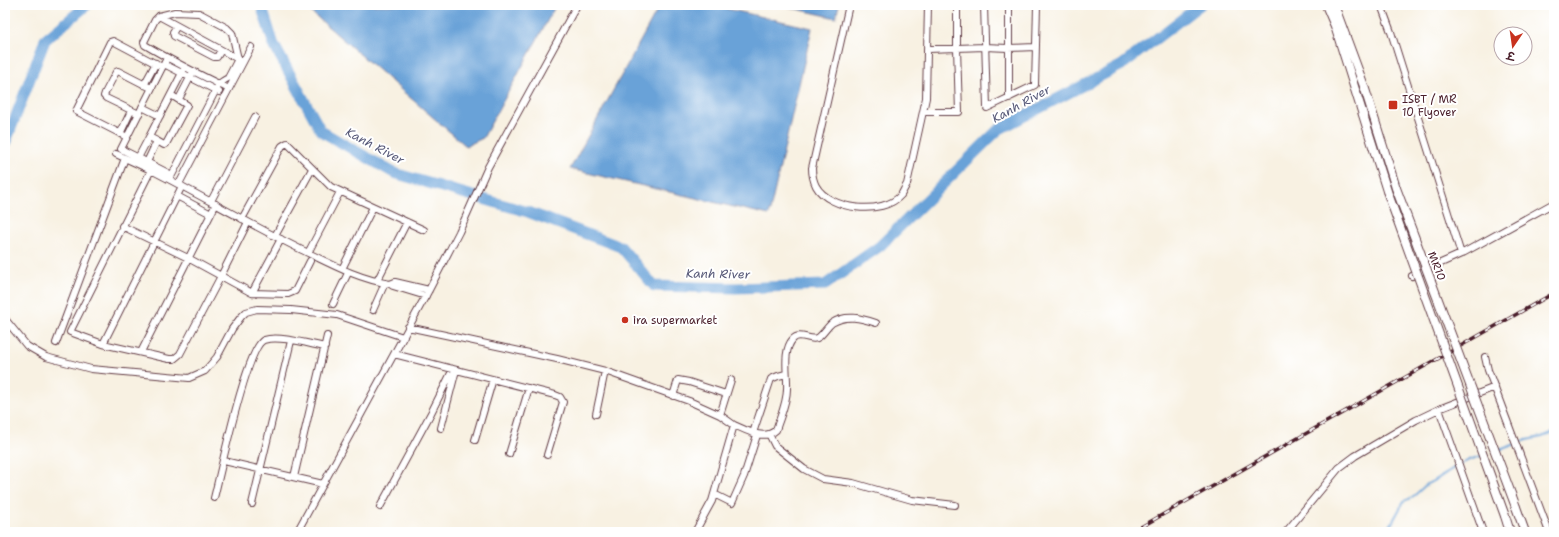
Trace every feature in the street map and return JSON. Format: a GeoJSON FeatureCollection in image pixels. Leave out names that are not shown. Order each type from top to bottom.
{"type":"FeatureCollection","features":[{"type":"Feature","properties":{"kind":"main road","name":"MR10"},"geometry":{"type":"LineString","coordinates":[[1326,5],[1338,34],[1387,191],[1510,532]]}},
{"type":"Feature","properties":{"kind":"main road","name":"MR10"},"geometry":{"type":"LineString","coordinates":[[1334,5],[1364,86],[1396,188],[1525,532]]}},
{"type":"Feature","properties":{"kind":"street"},"geometry":{"type":"LineString","coordinates":[[297,532],[427,293],[459,232],[488,167],[577,5]]}},
{"type":"Feature","properties":{"kind":"street"},"geometry":{"type":"LineString","coordinates":[[849,5],[812,168],[813,180],[816,187],[834,202],[851,207],[868,208],[889,203],[900,195],[907,184],[926,98],[928,5]]}},
{"type":"Feature","properties":{"kind":"street"},"geometry":{"type":"LineString","coordinates":[[924,112],[959,112],[957,48],[958,5]]}},
{"type":"Feature","properties":{"kind":"street"},"geometry":{"type":"LineString","coordinates":[[984,5],[986,108],[1036,85],[1035,47],[1037,5]]}},
{"type":"Feature","properties":{"kind":"street"},"geometry":{"type":"LineString","coordinates":[[1009,5],[1009,98]]}},
{"type":"Feature","properties":{"kind":"street"},"geometry":{"type":"LineString","coordinates":[[1381,5],[1391,32],[1461,254]]}},
{"type":"Feature","properties":{"kind":"street"},"geometry":{"type":"LineString","coordinates":[[164,63],[138,114],[122,150],[173,174],[216,91],[219,84],[228,78],[238,59],[232,33],[227,28],[213,20],[193,12],[175,12],[159,16],[155,20],[144,43],[164,63],[182,74],[216,91],[225,95]]}},
{"type":"Feature","properties":{"kind":"street"},"geometry":{"type":"LineString","coordinates":[[159,16],[238,59]]}},
{"type":"Feature","properties":{"kind":"street"},"geometry":{"type":"LineString","coordinates":[[176,26],[173,32],[174,36],[214,57],[217,57],[221,50]]}},
{"type":"Feature","properties":{"kind":"street"},"geometry":{"type":"LineString","coordinates":[[127,137],[76,111],[110,42],[113,41],[156,63],[185,67],[229,89]]}},
{"type":"Feature","properties":{"kind":"street"},"geometry":{"type":"LineString","coordinates":[[928,49],[985,46],[1008,48],[1035,47]]}},
{"type":"Feature","properties":{"kind":"street"},"geometry":{"type":"LineString","coordinates":[[103,344],[177,196],[225,95],[251,47]]}},
{"type":"Feature","properties":{"kind":"street"},"geometry":{"type":"LineString","coordinates":[[144,85],[156,63]]}},
{"type":"Feature","properties":{"kind":"street"},"geometry":{"type":"LineString","coordinates":[[138,158],[185,67]]}},
{"type":"Feature","properties":{"kind":"street"},"geometry":{"type":"LineString","coordinates":[[138,114],[106,98],[104,96],[105,93],[116,72],[118,71],[151,88]]}},
{"type":"Feature","properties":{"kind":"street"},"geometry":{"type":"LineString","coordinates":[[179,99],[194,71]]}},
{"type":"Feature","properties":{"kind":"street"},"geometry":{"type":"LineString","coordinates":[[149,137],[166,145],[187,105],[171,95]]}},
{"type":"Feature","properties":{"kind":"street"},"geometry":{"type":"LineString","coordinates":[[142,107],[160,116]]}},
{"type":"Feature","properties":{"kind":"street"},"geometry":{"type":"LineString","coordinates":[[120,134],[131,111]]}},
{"type":"Feature","properties":{"kind":"street"},"geometry":{"type":"LineString","coordinates":[[141,352],[211,214],[214,203],[255,117]]}},
{"type":"Feature","properties":{"kind":"street"},"geometry":{"type":"LineString","coordinates":[[147,162],[157,141]]}},
{"type":"Feature","properties":{"kind":"street"},"geometry":{"type":"LineString","coordinates":[[62,329],[103,344],[169,359],[178,357],[221,276],[245,220],[284,144],[289,145],[328,186],[424,230]]}},
{"type":"Feature","properties":{"kind":"street"},"geometry":{"type":"LineString","coordinates":[[116,154],[181,185],[275,236],[348,273],[388,283],[393,286],[427,293]]}},
{"type":"Feature","properties":{"kind":"street"},"geometry":{"type":"LineString","coordinates":[[56,343],[125,158]]}},
{"type":"Feature","properties":{"kind":"street"},"geometry":{"type":"LineString","coordinates":[[275,236],[312,169]]}},
{"type":"Feature","properties":{"kind":"street"},"geometry":{"type":"LineString","coordinates":[[70,332],[151,170]]}},
{"type":"Feature","properties":{"kind":"street"},"geometry":{"type":"LineString","coordinates":[[308,253],[340,192]]}},
{"type":"Feature","properties":{"kind":"street"},"geometry":{"type":"LineString","coordinates":[[177,196],[211,214]]}},
{"type":"Feature","properties":{"kind":"street"},"geometry":{"type":"LineString","coordinates":[[1412,276],[1461,254],[1554,203]]}},
{"type":"Feature","properties":{"kind":"street"},"geometry":{"type":"LineString","coordinates":[[342,269],[373,207]]}},
{"type":"Feature","properties":{"kind":"street"},"geometry":{"type":"LineString","coordinates":[[377,281],[407,222]]}},
{"type":"Feature","properties":{"kind":"street"},"geometry":{"type":"LineString","coordinates":[[122,226],[188,258],[252,293],[282,295],[293,292],[310,261]]}},
{"type":"Feature","properties":{"kind":"street"},"geometry":{"type":"LineString","coordinates":[[252,293],[281,239]]}},
{"type":"Feature","properties":{"kind":"street"},"geometry":{"type":"LineString","coordinates":[[333,304],[348,273]]}},
{"type":"Feature","properties":{"kind":"street"},"geometry":{"type":"LineString","coordinates":[[373,310],[388,283]]}},
{"type":"Feature","properties":{"kind":"street"},"geometry":{"type":"LineString","coordinates":[[5,319],[27,346],[46,357],[91,368],[189,378],[205,371],[217,357],[232,329],[241,317],[246,312],[257,309],[292,310],[337,315],[403,337]]}},
{"type":"Feature","properties":{"kind":"street"},"geometry":{"type":"LineString","coordinates":[[408,327],[557,358],[605,371],[674,396],[720,415],[734,426],[755,434],[772,434],[776,430],[786,399],[788,349],[793,339],[798,336],[815,339],[819,337],[831,324],[843,318],[861,318],[876,323]]}},
{"type":"Feature","properties":{"kind":"street"},"geometry":{"type":"LineString","coordinates":[[294,478],[327,336]]}},
{"type":"Feature","properties":{"kind":"street"},"geometry":{"type":"LineString","coordinates":[[214,498],[244,379],[255,349],[259,343],[264,340],[273,339],[325,347]]}},
{"type":"Feature","properties":{"kind":"street"},"geometry":{"type":"LineString","coordinates":[[252,504],[291,341]]}},
{"type":"Feature","properties":{"kind":"street"},"geometry":{"type":"LineString","coordinates":[[394,354],[560,397],[563,402],[547,455]]}},
{"type":"Feature","properties":{"kind":"street"},"geometry":{"type":"LineString","coordinates":[[1485,357],[1521,456],[1552,532]]}},
{"type":"Feature","properties":{"kind":"street"},"geometry":{"type":"LineString","coordinates":[[441,428],[454,369]]}},
{"type":"Feature","properties":{"kind":"street"},"geometry":{"type":"LineString","coordinates":[[380,507],[432,413],[454,369]]}},
{"type":"Feature","properties":{"kind":"street"},"geometry":{"type":"LineString","coordinates":[[596,414],[605,371]]}},
{"type":"Feature","properties":{"kind":"street"},"geometry":{"type":"LineString","coordinates":[[714,494],[732,503],[744,476],[771,379],[786,374]]}},
{"type":"Feature","properties":{"kind":"street"},"geometry":{"type":"LineString","coordinates":[[475,440],[493,379]]}},
{"type":"Feature","properties":{"kind":"street"},"geometry":{"type":"LineString","coordinates":[[674,396],[678,380],[726,394]]}},
{"type":"Feature","properties":{"kind":"street"},"geometry":{"type":"LineString","coordinates":[[720,415],[731,380]]}},
{"type":"Feature","properties":{"kind":"street"},"geometry":{"type":"LineString","coordinates":[[1286,532],[1339,468],[1372,445],[1438,409],[1495,387]]}},
{"type":"Feature","properties":{"kind":"street"},"geometry":{"type":"LineString","coordinates":[[509,454],[529,388]]}},
{"type":"Feature","properties":{"kind":"street"},"geometry":{"type":"LineString","coordinates":[[1438,409],[1483,532]]}},
{"type":"Feature","properties":{"kind":"street"},"geometry":{"type":"LineString","coordinates":[[694,532],[712,501],[734,426]]}},
{"type":"Feature","properties":{"kind":"street"},"geometry":{"type":"LineString","coordinates":[[769,434],[775,446],[804,469],[823,479],[853,483],[912,500],[955,506]]}},
{"type":"Feature","properties":{"kind":"street"},"geometry":{"type":"LineString","coordinates":[[224,461],[323,484]]}},
{"type":"Feature","properties":{"kind":"water"},"geometry":{"type":"Polygon","coordinates":[[[303,5],[556,5],[483,138],[466,146],[303,5]]]}},
{"type":"Feature","properties":{"kind":"water"},"geometry":{"type":"Polygon","coordinates":[[[660,5],[710,5],[812,28],[769,215],[570,169],[660,5]]]}},
{"type":"Feature","properties":{"kind":"water"},"geometry":{"type":"Polygon","coordinates":[[[779,5],[839,5],[836,18],[779,5]]]}},
{"type":"Feature","properties":{"kind":"waterway","name":"Kanh River"},"geometry":{"type":"LineString","coordinates":[[5,144],[45,40],[87,5]]}},
{"type":"Feature","properties":{"kind":"waterway","name":"Kanh River"},"geometry":{"type":"LineString","coordinates":[[261,5],[274,45],[321,131],[394,173],[528,212],[621,247],[654,286],[736,288],[825,285],[880,246],[998,130],[1122,65],[1200,5]]}},
{"type":"Feature","properties":{"kind":"waterway"},"geometry":{"type":"LineString","coordinates":[[1497,451],[1526,440],[1542,437],[1554,432]]}},
{"type":"Feature","properties":{"kind":"waterway"},"geometry":{"type":"LineString","coordinates":[[1387,532],[1404,501],[1414,496],[1427,484],[1469,460],[1481,456]]}},
{"type":"Feature","properties":{"kind":"railway"},"geometry":{"type":"LineString","coordinates":[[1132,532],[1554,293]]}},
{"type":"Feature","properties":{"kind":"place","name":"ISBT / MR 10 Flyover"},"geometry":{"type":"Point","coordinates":[1393,105]}},
{"type":"Feature","properties":{"kind":"place","name":"ira supermarket"},"geometry":{"type":"Point","coordinates":[625,320]}}]}
